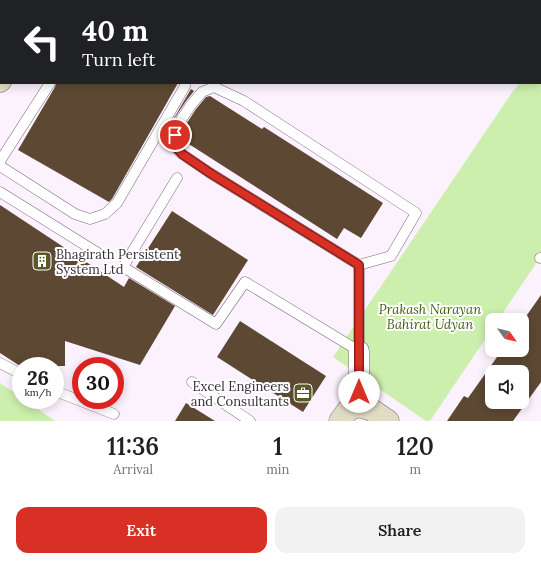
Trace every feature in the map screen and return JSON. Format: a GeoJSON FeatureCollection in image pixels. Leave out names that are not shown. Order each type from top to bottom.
{"type":"FeatureCollection","features":[{"type":"Feature","properties":{"kind":"street"},"geometry":{"type":"LineString","coordinates":[[359,351],[359,406]]}},
{"type":"Feature","properties":{"kind":"street"},"geometry":{"type":"LineString","coordinates":[[340,421],[348,410],[359,406],[372,410],[388,421]]}},
{"type":"Feature","properties":{"kind":"lane"},"geometry":{"type":"LineString","coordinates":[[0,161],[49,84]]}},
{"type":"Feature","properties":{"kind":"lane"},"geometry":{"type":"LineString","coordinates":[[0,166],[75,214],[90,219],[105,214],[117,203],[185,86],[184,84]]}},
{"type":"Feature","properties":{"kind":"lane"},"geometry":{"type":"LineString","coordinates":[[214,87],[244,101],[416,213],[391,256],[359,265],[210,173],[182,154],[173,144],[177,126],[191,104],[202,92],[214,87]]}},
{"type":"Feature","properties":{"kind":"lane"},"geometry":{"type":"LineString","coordinates":[[177,178],[123,267],[216,324],[245,282],[359,351]]}},
{"type":"Feature","properties":{"kind":"lane"},"geometry":{"type":"LineString","coordinates":[[0,192],[101,255]]}},
{"type":"Feature","properties":{"kind":"lane"},"geometry":{"type":"LineString","coordinates":[[359,265],[359,351]]}},
{"type":"Feature","properties":{"kind":"lane"},"geometry":{"type":"LineString","coordinates":[[0,363],[12,369]]}},
{"type":"Feature","properties":{"kind":"lane"},"geometry":{"type":"LineString","coordinates":[[192,382],[250,421]]}},
{"type":"Feature","properties":{"kind":"lane"},"geometry":{"type":"LineString","coordinates":[[64,394],[114,414]]}},
{"type":"Feature","properties":{"kind":"green space","name":"Prakash Narayan Bahirat Udyan"},"geometry":{"type":"Polygon","coordinates":[[[519,84],[541,84],[541,256],[503,313],[485,313],[485,339],[430,421],[426,421],[333,357],[511,94],[519,84]]]}},
{"type":"Feature","properties":{"kind":"green space"},"geometry":{"type":"Polygon","coordinates":[[[0,383],[12,391],[12,409],[38,409],[55,421],[0,421],[0,383]]]}},
{"type":"Feature","properties":{"kind":"building"},"geometry":{"type":"Polygon","coordinates":[[[56,84],[177,84],[109,202],[18,150],[56,84]]]}},
{"type":"Feature","properties":{"kind":"building"},"geometry":{"type":"Polygon","coordinates":[[[191,89],[194,91],[172,122],[169,132],[167,130],[191,89]]]}},
{"type":"Feature","properties":{"kind":"building"},"geometry":{"type":"Polygon","coordinates":[[[210,96],[262,129],[264,127],[383,203],[361,238],[344,228],[337,239],[181,139],[183,129],[196,109],[206,97],[210,96]]]}},
{"type":"Feature","properties":{"kind":"building","name":"Bhagirath Persistent System Ltd"},"geometry":{"type":"Polygon","coordinates":[[[0,205],[124,287],[129,278],[175,306],[140,365],[124,360],[124,357],[115,357],[65,341],[65,366],[64,357],[12,357],[12,361],[0,353],[0,205]]]}},
{"type":"Feature","properties":{"kind":"building"},"geometry":{"type":"Polygon","coordinates":[[[172,211],[248,260],[213,315],[136,267],[172,211]]]}},
{"type":"Feature","properties":{"kind":"building"},"geometry":{"type":"Polygon","coordinates":[[[541,295],[541,382],[529,399],[529,365],[491,365],[497,357],[529,357],[528,313],[541,295]]]}},
{"type":"Feature","properties":{"kind":"building"},"geometry":{"type":"Polygon","coordinates":[[[240,321],[326,376],[303,412],[217,357],[240,321]]]}},
{"type":"Feature","properties":{"kind":"building"},"geometry":{"type":"Polygon","coordinates":[[[485,374],[485,409],[522,409],[513,421],[447,421],[464,396],[468,398],[485,374]]]}},
{"type":"Feature","properties":{"kind":"building"},"geometry":{"type":"Polygon","coordinates":[[[186,403],[215,421],[175,421],[186,403]]]}},
{"type":"Feature","properties":{"kind":"place","name":"Bhagirath Persistent System Ltd"},"geometry":{"type":"Point","coordinates":[42,261]}},
{"type":"Feature","properties":{"kind":"place","name":"Excel Engineers and Consultants"},"geometry":{"type":"Point","coordinates":[303,393]}},
{"type":"Feature","properties":{"kind":"route"},"geometry":{"type":"LineString","coordinates":[[175,135],[173,144],[182,154],[210,173],[359,265],[359,392]]}}]}
